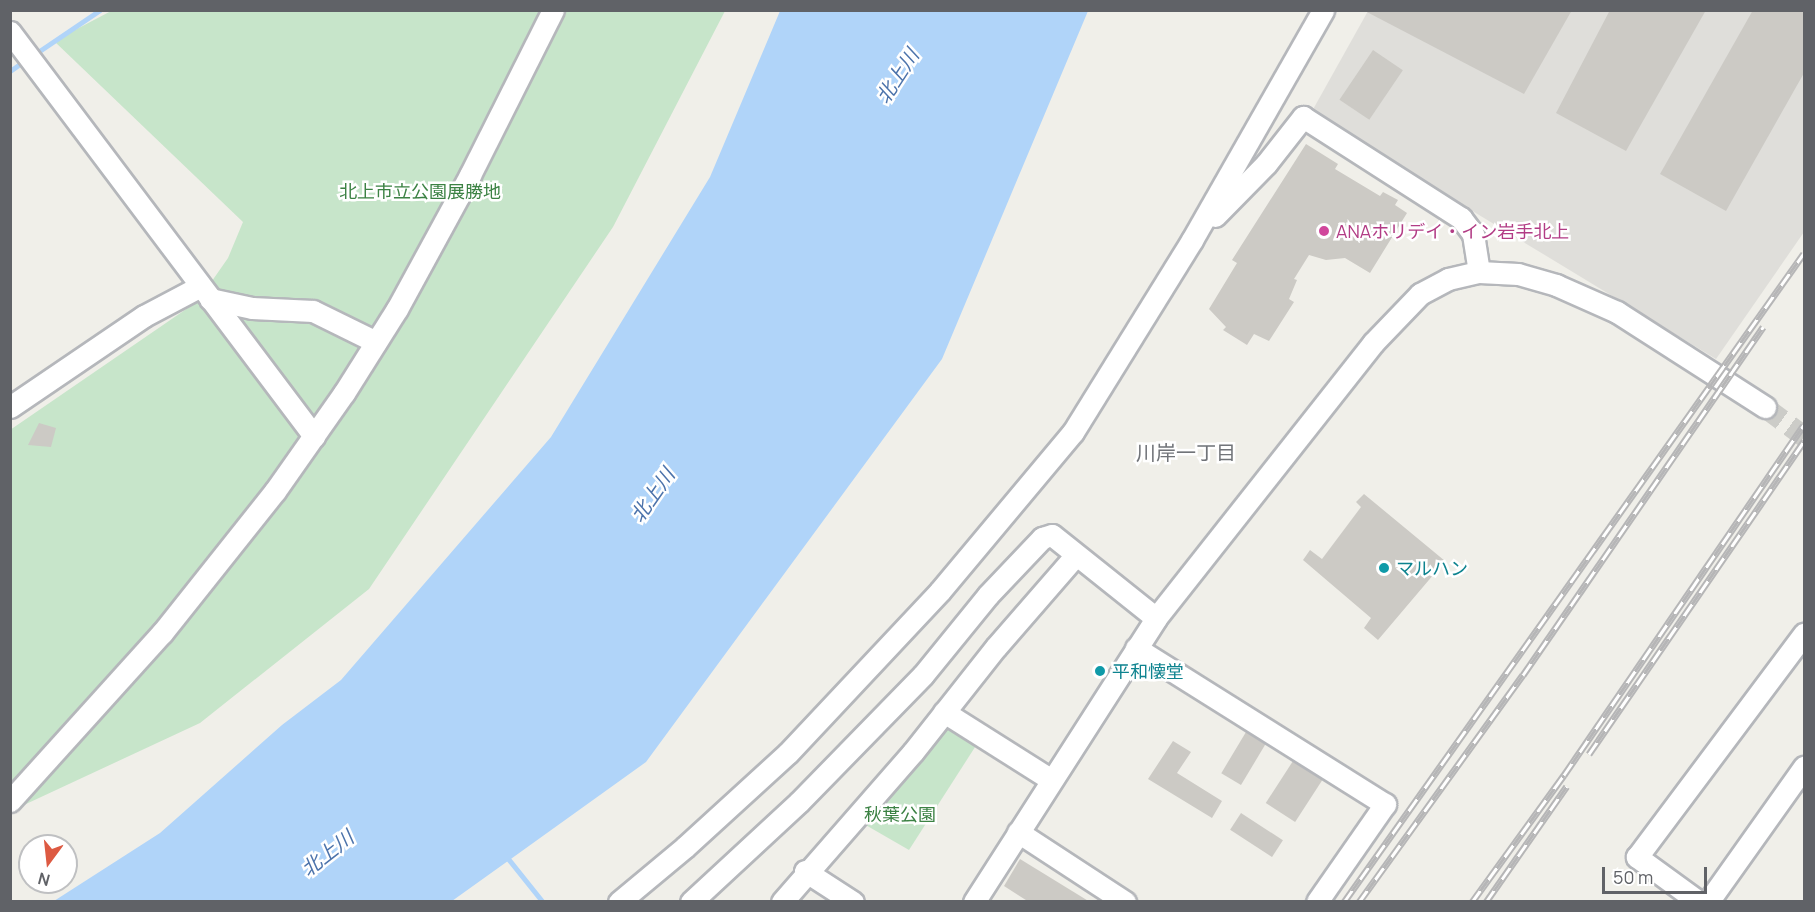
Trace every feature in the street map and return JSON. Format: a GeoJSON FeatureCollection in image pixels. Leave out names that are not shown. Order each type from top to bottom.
{"type":"FeatureCollection","features":[{"type":"Feature","properties":{"kind":"street"},"geometry":{"type":"LineString","coordinates":[[10,801],[162,633],[314,436],[376,342],[471,175],[553,10]]}},
{"type":"Feature","properties":{"kind":"street"},"geometry":{"type":"LineString","coordinates":[[619,902],[680,852],[788,753],[1010,511],[1073,432],[1192,240],[1323,10]]}},
{"type":"Feature","properties":{"kind":"street"},"geometry":{"type":"LineString","coordinates":[[10,32],[314,436]]}},
{"type":"Feature","properties":{"kind":"street"},"geometry":{"type":"LineString","coordinates":[[1192,240],[1266,164],[1303,117],[1461,218],[1473,234],[1479,272]]}},
{"type":"Feature","properties":{"kind":"street"},"geometry":{"type":"LineString","coordinates":[[974,902],[1050,779],[1156,618],[1395,317],[1420,294],[1448,279],[1479,272],[1518,274],[1556,285],[1617,312],[1765,407]]}},
{"type":"Feature","properties":{"kind":"street"},"geometry":{"type":"LineString","coordinates":[[10,406],[144,316],[205,293],[252,308],[313,311],[376,342]]}},
{"type":"Feature","properties":{"kind":"street"},"geometry":{"type":"LineString","coordinates":[[692,902],[799,802],[923,675],[988,595],[1042,538],[1052,535],[1156,618]]}},
{"type":"Feature","properties":{"kind":"street"},"geometry":{"type":"LineString","coordinates":[[782,902],[805,871],[1076,556]]}},
{"type":"Feature","properties":{"kind":"street"},"geometry":{"type":"LineString","coordinates":[[1699,902],[1637,857],[1804,634]]}},
{"type":"Feature","properties":{"kind":"street"},"geometry":{"type":"LineString","coordinates":[[1136,648],[1385,804],[1317,902]]}},
{"type":"Feature","properties":{"kind":"street"},"geometry":{"type":"LineString","coordinates":[[944,712],[1050,779]]}},
{"type":"Feature","properties":{"kind":"street"},"geometry":{"type":"LineString","coordinates":[[1708,902],[1804,767]]}},
{"type":"Feature","properties":{"kind":"street"},"geometry":{"type":"LineString","coordinates":[[1018,832],[1125,902]]}},
{"type":"Feature","properties":{"kind":"street"},"geometry":{"type":"LineString","coordinates":[[805,871],[853,902]]}},
{"type":"Feature","properties":{"kind":"shaded area"},"geometry":{"type":"Polygon","coordinates":[[[1368,11],[1804,11],[1804,232],[1716,359],[1311,113],[1368,11]]]}},
{"type":"Feature","properties":{"kind":"green space","name":"北上市立公園展勝地"},"geometry":{"type":"Polygon","coordinates":[[[113,10],[725,11],[613,227],[369,589],[200,723],[11,811],[10,430],[198,301],[228,258],[243,222],[54,41],[113,10]]]}},
{"type":"Feature","properties":{"kind":"green space","name":"秋葉公園"},"geometry":{"type":"Polygon","coordinates":[[[945,724],[977,744],[909,850],[857,820],[945,724]]]}},
{"type":"Feature","properties":{"kind":"water","name":"北上川"},"geometry":{"type":"Polygon","coordinates":[[[780,11],[1088,11],[942,359],[646,762],[452,901],[54,901],[65,894],[78,894],[78,886],[160,833],[282,725],[341,680],[551,437],[710,177],[780,11]]]}},
{"type":"Feature","properties":{"kind":"building"},"geometry":{"type":"Polygon","coordinates":[[[1363,10],[1572,10],[1524,94],[1363,10]]]}},
{"type":"Feature","properties":{"kind":"building"},"geometry":{"type":"Polygon","coordinates":[[[1610,10],[1706,10],[1626,151],[1556,113],[1610,10]]]}},
{"type":"Feature","properties":{"kind":"building"},"geometry":{"type":"Polygon","coordinates":[[[1753,10],[1804,10],[1804,73],[1726,211],[1660,174],[1753,10]]]}},
{"type":"Feature","properties":{"kind":"building"},"geometry":{"type":"Polygon","coordinates":[[[1373,50],[1403,70],[1369,120],[1339,100],[1373,50]]]}},
{"type":"Feature","properties":{"kind":"building","name":"ANAホリデイ・イン岩手北上"},"geometry":{"type":"Polygon","coordinates":[[[1306,144],[1338,164],[1335,169],[1380,196],[1383,192],[1398,200],[1395,205],[1407,213],[1370,273],[1345,258],[1326,260],[1309,255],[1294,279],[1297,280],[1289,299],[1294,302],[1269,341],[1254,334],[1247,345],[1223,330],[1226,327],[1209,309],[1237,263],[1232,260],[1306,144]]]}},
{"type":"Feature","properties":{"kind":"building"},"geometry":{"type":"Polygon","coordinates":[[[39,423],[56,428],[51,447],[28,445],[39,423]]]}},
{"type":"Feature","properties":{"kind":"building","name":"マルハン"},"geometry":{"type":"Polygon","coordinates":[[[1364,494],[1445,561],[1378,640],[1364,628],[1371,618],[1303,560],[1310,550],[1322,559],[1361,507],[1356,502],[1364,494]]]}},
{"type":"Feature","properties":{"kind":"building"},"geometry":{"type":"Polygon","coordinates":[[[1246,732],[1266,744],[1241,785],[1221,773],[1246,732]]]}},
{"type":"Feature","properties":{"kind":"building"},"geometry":{"type":"Polygon","coordinates":[[[1173,741],[1191,752],[1177,773],[1222,801],[1212,818],[1148,779],[1173,741]]]}},
{"type":"Feature","properties":{"kind":"building"},"geometry":{"type":"Polygon","coordinates":[[[1293,761],[1322,780],[1295,822],[1266,803],[1293,761]]]}},
{"type":"Feature","properties":{"kind":"building"},"geometry":{"type":"Polygon","coordinates":[[[1241,813],[1283,840],[1272,857],[1230,830],[1241,813]]]}},
{"type":"Feature","properties":{"kind":"building"},"geometry":{"type":"Polygon","coordinates":[[[1020,859],[1090,902],[1029,902],[1004,886],[1020,859]]]}},
{"type":"Feature","properties":{"kind":"waterway"},"geometry":{"type":"LineString","coordinates":[[35,54],[100,10]]}},
{"type":"Feature","properties":{"kind":"waterway"},"geometry":{"type":"LineString","coordinates":[[10,71],[26,60]]}},
{"type":"Feature","properties":{"kind":"waterway"},"geometry":{"type":"LineString","coordinates":[[507,857],[543,902]]}},
{"type":"Feature","properties":{"kind":"tunnel"},"geometry":{"type":"LineString","coordinates":[[1765,407],[1804,436]]}},
{"type":"Feature","properties":{"kind":"railway"},"geometry":{"type":"LineString","coordinates":[[1344,902],[1804,253]]}},
{"type":"Feature","properties":{"kind":"railway"},"geometry":{"type":"LineString","coordinates":[[1359,902],[1523,675],[1763,327]]}},
{"type":"Feature","properties":{"kind":"railway"},"geometry":{"type":"LineString","coordinates":[[1472,902],[1564,775],[1804,425]]}},
{"type":"Feature","properties":{"kind":"railway"},"geometry":{"type":"LineString","coordinates":[[1589,754],[1804,441]]}},
{"type":"Feature","properties":{"kind":"railway"},"geometry":{"type":"LineString","coordinates":[[1486,902],[1567,786]]}},
{"type":"Feature","properties":{"kind":"place","name":"ANAホリデイ・イン岩手北上"},"geometry":{"type":"Point","coordinates":[1324,231]}},
{"type":"Feature","properties":{"kind":"place","name":"マルハン"},"geometry":{"type":"Point","coordinates":[1384,568]}},
{"type":"Feature","properties":{"kind":"place","name":"平和懐堂"},"geometry":{"type":"Point","coordinates":[1100,671]}},
{"type":"Feature","properties":{"kind":"district","name":"川岸一丁目"},"geometry":{"type":"Point","coordinates":[1186,452]}}]}
